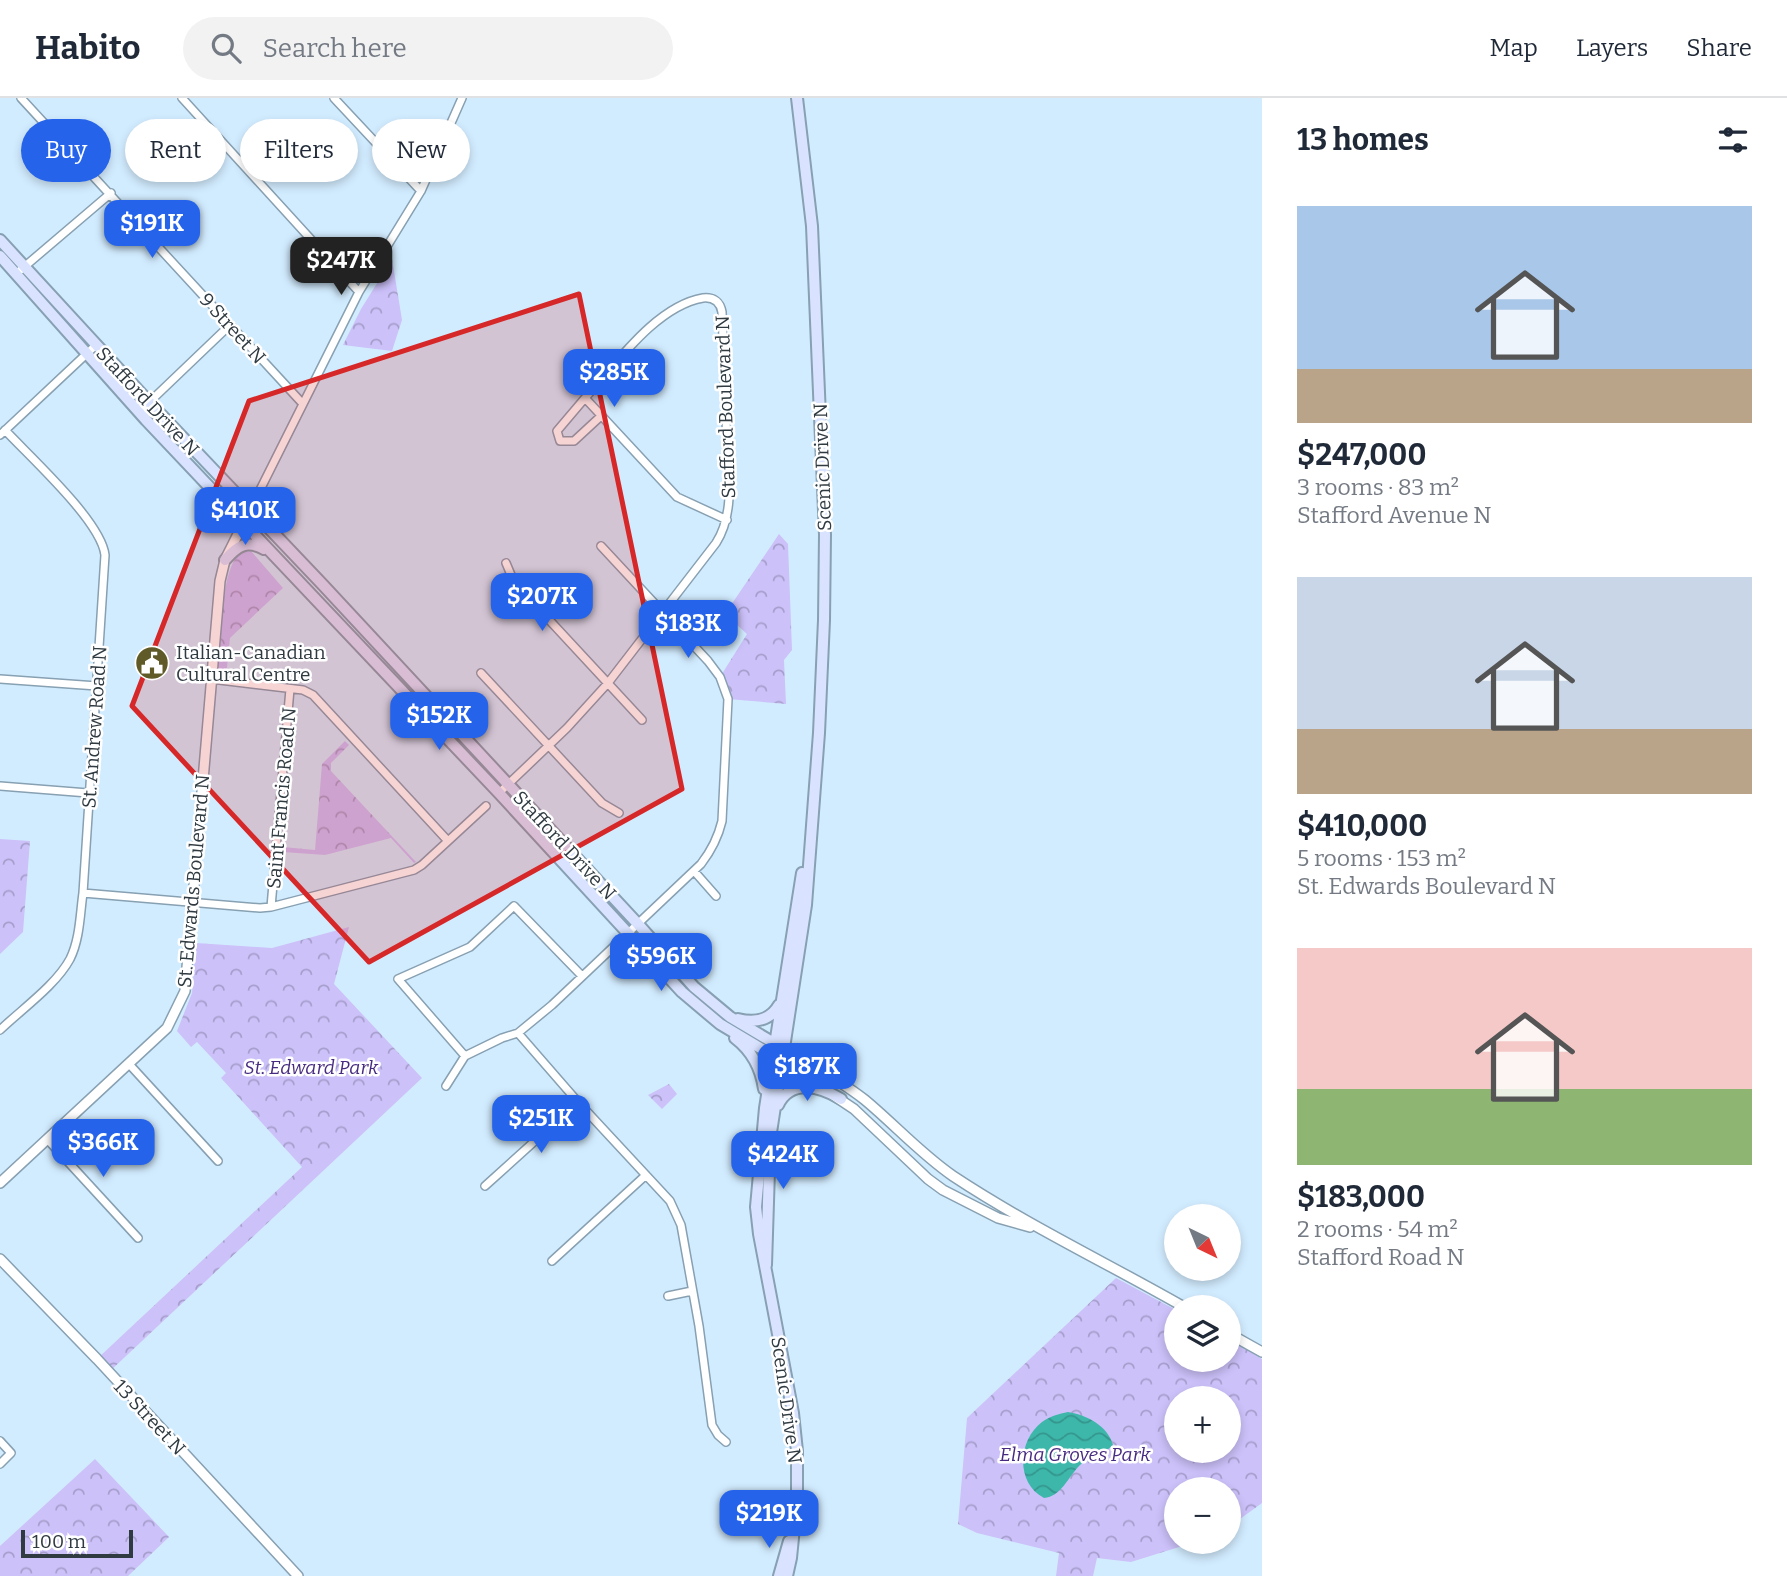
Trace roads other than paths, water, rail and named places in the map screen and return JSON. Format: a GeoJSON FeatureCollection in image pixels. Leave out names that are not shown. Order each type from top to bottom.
{"type":"FeatureCollection","features":[{"type":"Feature","properties":{"kind":"main road","name":"Scenic Drive N"},"geometry":{"type":"LineString","coordinates":[[787,1576],[798,1474],[793,1413],[758,1234],[757,1207],[778,1052],[806,905],[809,836],[820,721],[825,535],[812,226],[797,98]]}},
{"type":"Feature","properties":{"kind":"main road","name":"Stafford Drive N"},"geometry":{"type":"LineString","coordinates":[[0,240],[21,270],[92,349],[149,402],[637,923],[725,1021]]}},
{"type":"Feature","properties":{"kind":"main road","name":"Stafford Drive N"},"geometry":{"type":"LineString","coordinates":[[0,256],[21,270]]}},
{"type":"Feature","properties":{"kind":"main road","name":"Stafford Drive N"},"geometry":{"type":"LineString","coordinates":[[92,349],[139,412],[499,793],[682,992],[778,1052]]}},
{"type":"Feature","properties":{"kind":"main road"},"geometry":{"type":"LineString","coordinates":[[225,559],[240,545],[248,543],[271,551]]}},
{"type":"Feature","properties":{"kind":"main road","name":"Scenic Drive N"},"geometry":{"type":"LineString","coordinates":[[778,1052],[795,908],[809,836]]}},
{"type":"Feature","properties":{"kind":"main road"},"geometry":{"type":"LineString","coordinates":[[725,1021],[752,1022],[763,1019],[778,1009],[783,993]]}},
{"type":"Feature","properties":{"kind":"main road"},"geometry":{"type":"LineString","coordinates":[[725,1021],[757,1064],[769,1111]]}},
{"type":"Feature","properties":{"kind":"main road"},"geometry":{"type":"LineString","coordinates":[[769,1111],[784,1096],[802,1087],[817,1087],[841,1099]]}},
{"type":"Feature","properties":{"kind":"main road","name":"Scenic Drive N"},"geometry":{"type":"LineString","coordinates":[[779,1576],[792,1536]]}},
{"type":"Feature","properties":{"kind":"street","name":"9 Street N"},"geometry":{"type":"LineString","coordinates":[[21,98],[303,404]]}},
{"type":"Feature","properties":{"kind":"street"},"geometry":{"type":"LineString","coordinates":[[183,98],[359,292]]}},
{"type":"Feature","properties":{"kind":"street"},"geometry":{"type":"LineString","coordinates":[[334,98],[421,191]]}},
{"type":"Feature","properties":{"kind":"street"},"geometry":{"type":"LineString","coordinates":[[250,510],[359,292],[421,191],[462,98]]}},
{"type":"Feature","properties":{"kind":"street"},"geometry":{"type":"LineString","coordinates":[[21,270],[111,193]]}},
{"type":"Feature","properties":{"kind":"street","name":"Stafford Boulevard N"},"geometry":{"type":"LineString","coordinates":[[499,793],[550,746],[608,683],[716,543],[727,520],[729,498],[722,312],[719,303],[705,298],[686,302],[667,312],[653,324],[561,425],[557,431],[559,441],[574,441],[601,416]]}},
{"type":"Feature","properties":{"kind":"street"},"geometry":{"type":"LineString","coordinates":[[139,412],[230,325]]}},
{"type":"Feature","properties":{"kind":"street"},"geometry":{"type":"LineString","coordinates":[[3,433],[92,349]]}},
{"type":"Feature","properties":{"kind":"street","name":"Stafford Boulevard N"},"geometry":{"type":"LineString","coordinates":[[585,398],[677,497],[727,520]]}},
{"type":"Feature","properties":{"kind":"street","name":"St. Andrew Road N"},"geometry":{"type":"LineString","coordinates":[[0,1030],[61,972],[71,957],[79,927],[104,585],[104,547],[86,518],[3,433]]}},
{"type":"Feature","properties":{"kind":"street","name":"St. Edwards Boulevard N"},"geometry":{"type":"LineString","coordinates":[[0,1183],[167,1028],[185,990],[220,581],[225,559],[250,510]]}},
{"type":"Feature","properties":{"kind":"street"},"geometry":{"type":"LineString","coordinates":[[446,1086],[465,1056],[518,1033],[694,870],[713,846],[722,821],[728,699],[724,686],[714,669],[601,546]]}},
{"type":"Feature","properties":{"kind":"street"},"geometry":{"type":"LineString","coordinates":[[506,563],[514,582],[642,720]]}},
{"type":"Feature","properties":{"kind":"street"},"geometry":{"type":"LineString","coordinates":[[481,673],[602,803],[619,813]]}},
{"type":"Feature","properties":{"kind":"street"},"geometry":{"type":"LineString","coordinates":[[0,679],[97,686]]}},
{"type":"Feature","properties":{"kind":"street"},"geometry":{"type":"LineString","coordinates":[[211,679],[303,690],[313,695],[448,841]]}},
{"type":"Feature","properties":{"kind":"street","name":"Saint Francis Road N"},"geometry":{"type":"LineString","coordinates":[[271,907],[290,689]]}},
{"type":"Feature","properties":{"kind":"street"},"geometry":{"type":"LineString","coordinates":[[0,786],[89,793]]}},
{"type":"Feature","properties":{"kind":"street"},"geometry":{"type":"LineString","coordinates":[[83,893],[271,907],[414,870],[486,806]]}},
{"type":"Feature","properties":{"kind":"street"},"geometry":{"type":"LineString","coordinates":[[694,870],[716,896]]}},
{"type":"Feature","properties":{"kind":"street"},"geometry":{"type":"LineString","coordinates":[[465,1056],[398,979],[470,947],[514,906],[582,976]]}},
{"type":"Feature","properties":{"kind":"street"},"geometry":{"type":"LineString","coordinates":[[518,1033],[670,1201],[677,1213],[712,1425],[726,1442]]}},
{"type":"Feature","properties":{"kind":"street","name":"Stafford Drive N"},"geometry":{"type":"LineString","coordinates":[[778,1052],[841,1099],[943,1190],[998,1218],[1041,1230]]}},
{"type":"Feature","properties":{"kind":"street","name":"Stafford Drive N"},"geometry":{"type":"LineString","coordinates":[[778,1052],[857,1094],[944,1169],[1041,1230],[1164,1296]]}},
{"type":"Feature","properties":{"kind":"street"},"geometry":{"type":"LineString","coordinates":[[129,1065],[218,1161]]}},
{"type":"Feature","properties":{"kind":"street"},"geometry":{"type":"LineString","coordinates":[[485,1186],[578,1102]]}},
{"type":"Feature","properties":{"kind":"street"},"geometry":{"type":"LineString","coordinates":[[47,1139],[138,1238]]}},
{"type":"Feature","properties":{"kind":"street"},"geometry":{"type":"LineString","coordinates":[[552,1261],[646,1175]]}},
{"type":"Feature","properties":{"kind":"street","name":"13 Street N"},"geometry":{"type":"LineString","coordinates":[[0,1259],[296,1575]]}},
{"type":"Feature","properties":{"kind":"street"},"geometry":{"type":"LineString","coordinates":[[668,1296],[692,1292]]}},
{"type":"Feature","properties":{"kind":"street"},"geometry":{"type":"LineString","coordinates":[[1241,1340],[1262,1352]]}},
{"type":"Feature","properties":{"kind":"street"},"geometry":{"type":"LineString","coordinates":[[0,1441],[11,1453],[0,1464]]}},
{"type":"Feature","properties":{"kind":"water"},"geometry":{"type":"Polygon","coordinates":[[[1068,1412],[1096,1422],[1107,1432],[1113,1445],[1084,1462],[1060,1490],[1044,1498],[1028,1482],[1024,1472],[1024,1450],[1028,1439],[1042,1422],[1068,1412]]]}},
{"type":"Feature","properties":{"kind":"place","name":"Italian-Canadian Cultural Centre"},"geometry":{"type":"Point","coordinates":[152,663]}},
{"type":"Feature","properties":{"kind":"park label","name":"St. Edward Park"},"geometry":{"type":"Point","coordinates":[311,1067]}},
{"type":"Feature","properties":{"kind":"park label","name":"Elma Groves Park"},"geometry":{"type":"Point","coordinates":[1075,1454]}}]}
